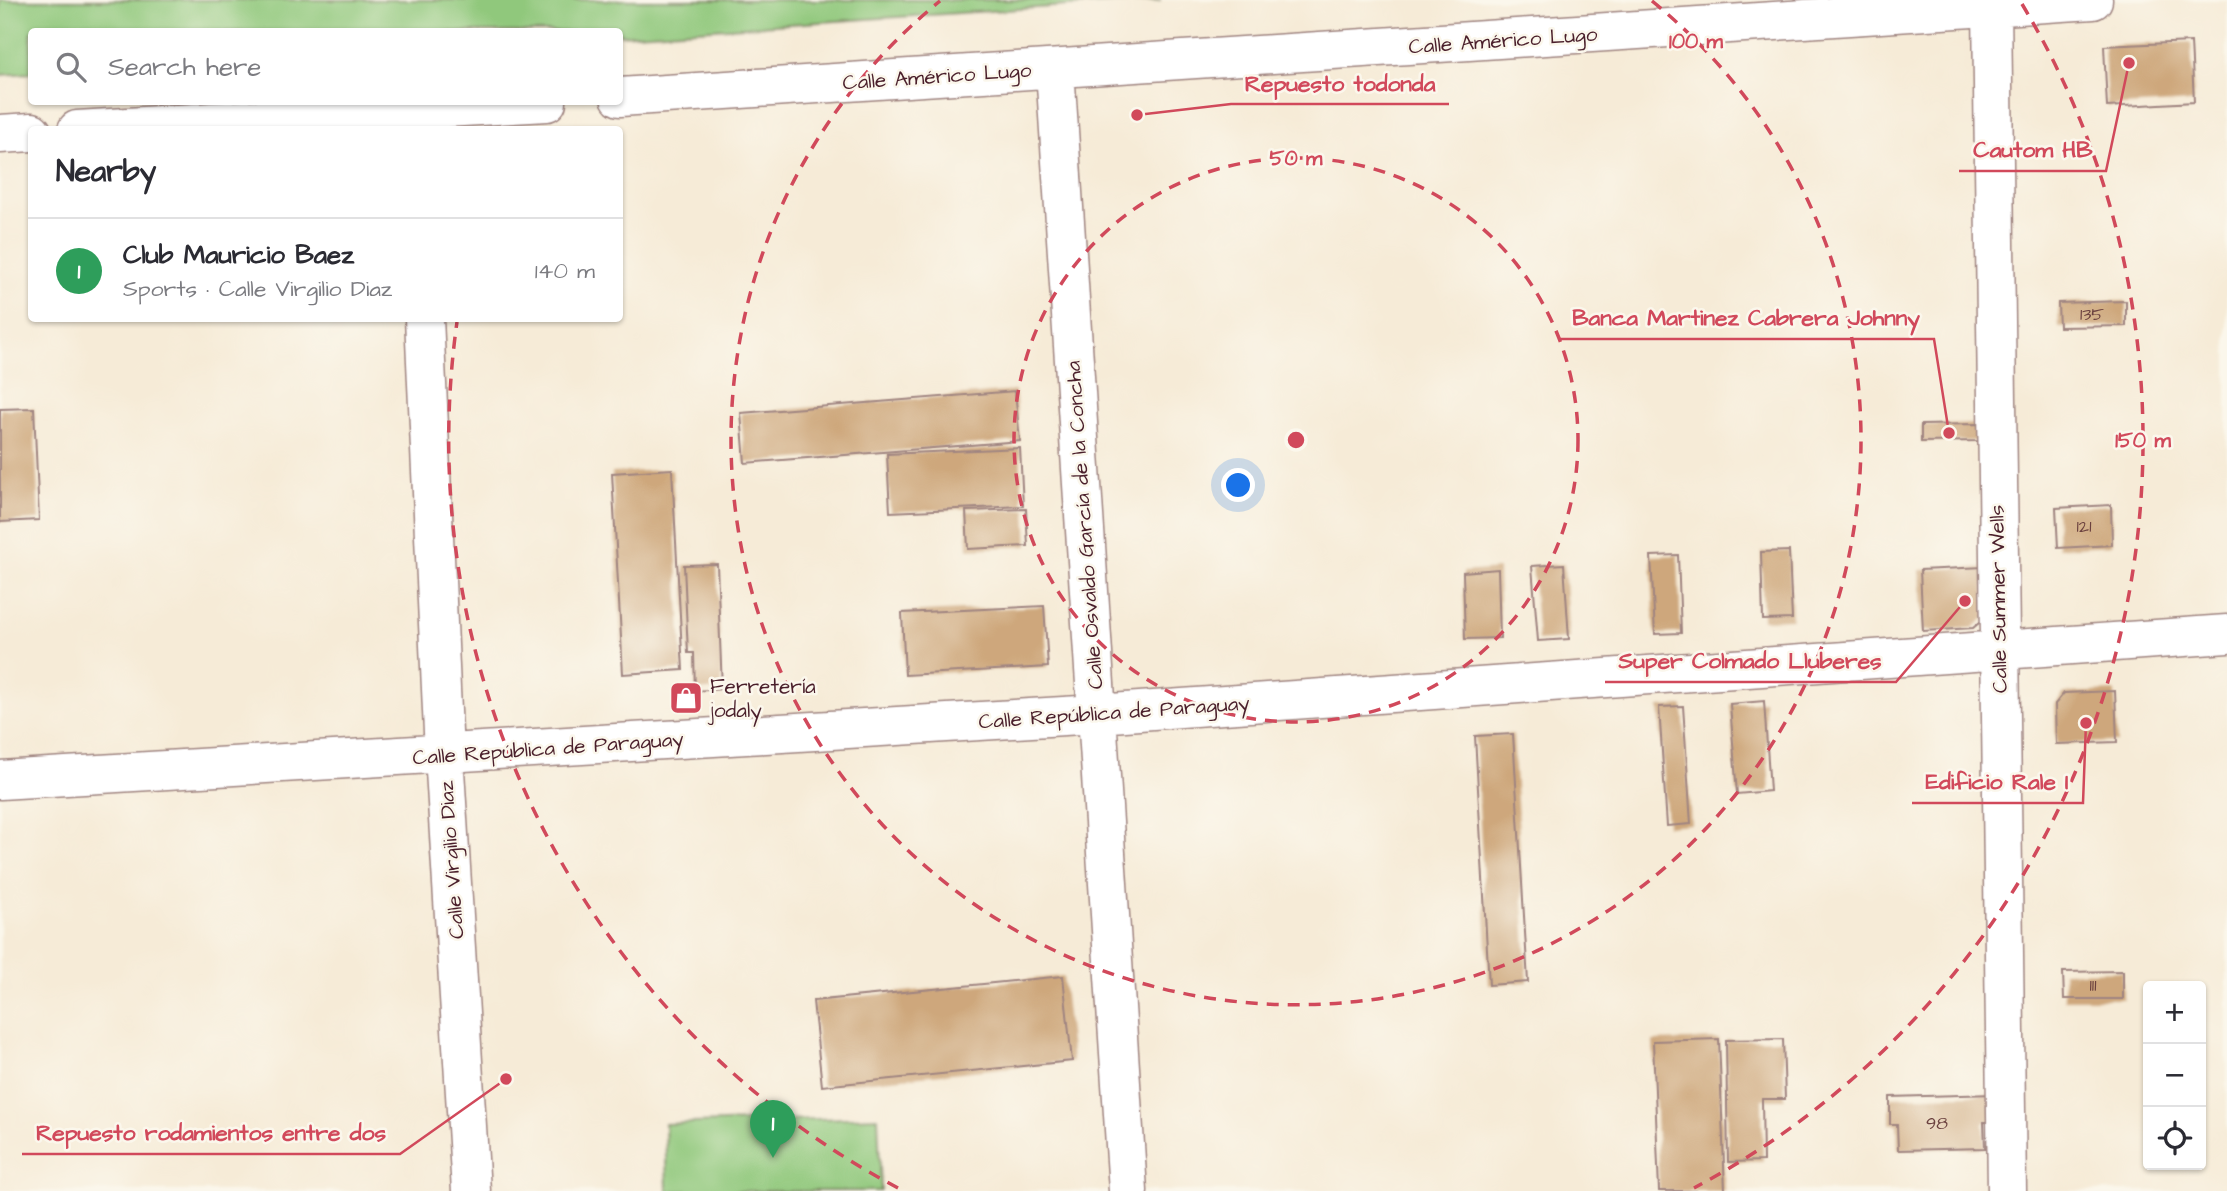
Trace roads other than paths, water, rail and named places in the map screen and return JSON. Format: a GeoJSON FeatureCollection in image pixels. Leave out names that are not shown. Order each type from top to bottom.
{"type":"FeatureCollection","features":[{"type":"Feature","properties":{"kind":"street","name":"Calle Américo Lugo"},"geometry":{"type":"LineString","coordinates":[[623,97],[2093,0]]}},
{"type":"Feature","properties":{"kind":"street","name":"Calle Summer Wells"},"geometry":{"type":"LineString","coordinates":[[1992,6],[1998,649],[2007,1191]]}},
{"type":"Feature","properties":{"kind":"street","name":"Calle Osvaldo García de la Concha"},"geometry":{"type":"LineString","coordinates":[[1055,69],[1128,1191]]}},
{"type":"Feature","properties":{"kind":"street"},"geometry":{"type":"LineString","coordinates":[[212,126],[414,120],[526,105]]}},
{"type":"Feature","properties":{"kind":"street"},"geometry":{"type":"LineString","coordinates":[[0,134],[28,132]]}},
{"type":"Feature","properties":{"kind":"street","name":"Calle Virgilio Diaz"},"geometry":{"type":"LineString","coordinates":[[424,322],[444,754],[471,1191]]}},
{"type":"Feature","properties":{"kind":"street","name":"Calle República de Paraguay"},"geometry":{"type":"LineString","coordinates":[[0,780],[1097,714],[2227,634]]}},
{"type":"Feature","properties":{"kind":"place","name":"Cautom HB"},"geometry":{"type":"Point","coordinates":[2129,63]}},
{"type":"Feature","properties":{"kind":"place","name":"Repuesto todonda"},"geometry":{"type":"Point","coordinates":[1137,115]}},
{"type":"Feature","properties":{"kind":"place","name":"Banca Martinez Cabrera Johnny"},"geometry":{"type":"Point","coordinates":[1949,433]}},
{"type":"Feature","properties":{"kind":"place","name":"Super Colmado Lluberes"},"geometry":{"type":"Point","coordinates":[1965,601]}},
{"type":"Feature","properties":{"kind":"place","name":"Ferretería jodaly"},"geometry":{"type":"Point","coordinates":[686,698]}},
{"type":"Feature","properties":{"kind":"place","name":"Edificio Rale I"},"geometry":{"type":"Point","coordinates":[2086,723]}},
{"type":"Feature","properties":{"kind":"place","name":"Repuesto rodamientos entre dos"},"geometry":{"type":"Point","coordinates":[506,1079]}},
{"type":"Feature","properties":{"kind":"place","name":"Club Mauricio Baez"},"geometry":{"type":"Point","coordinates":[773,1158]}}]}
